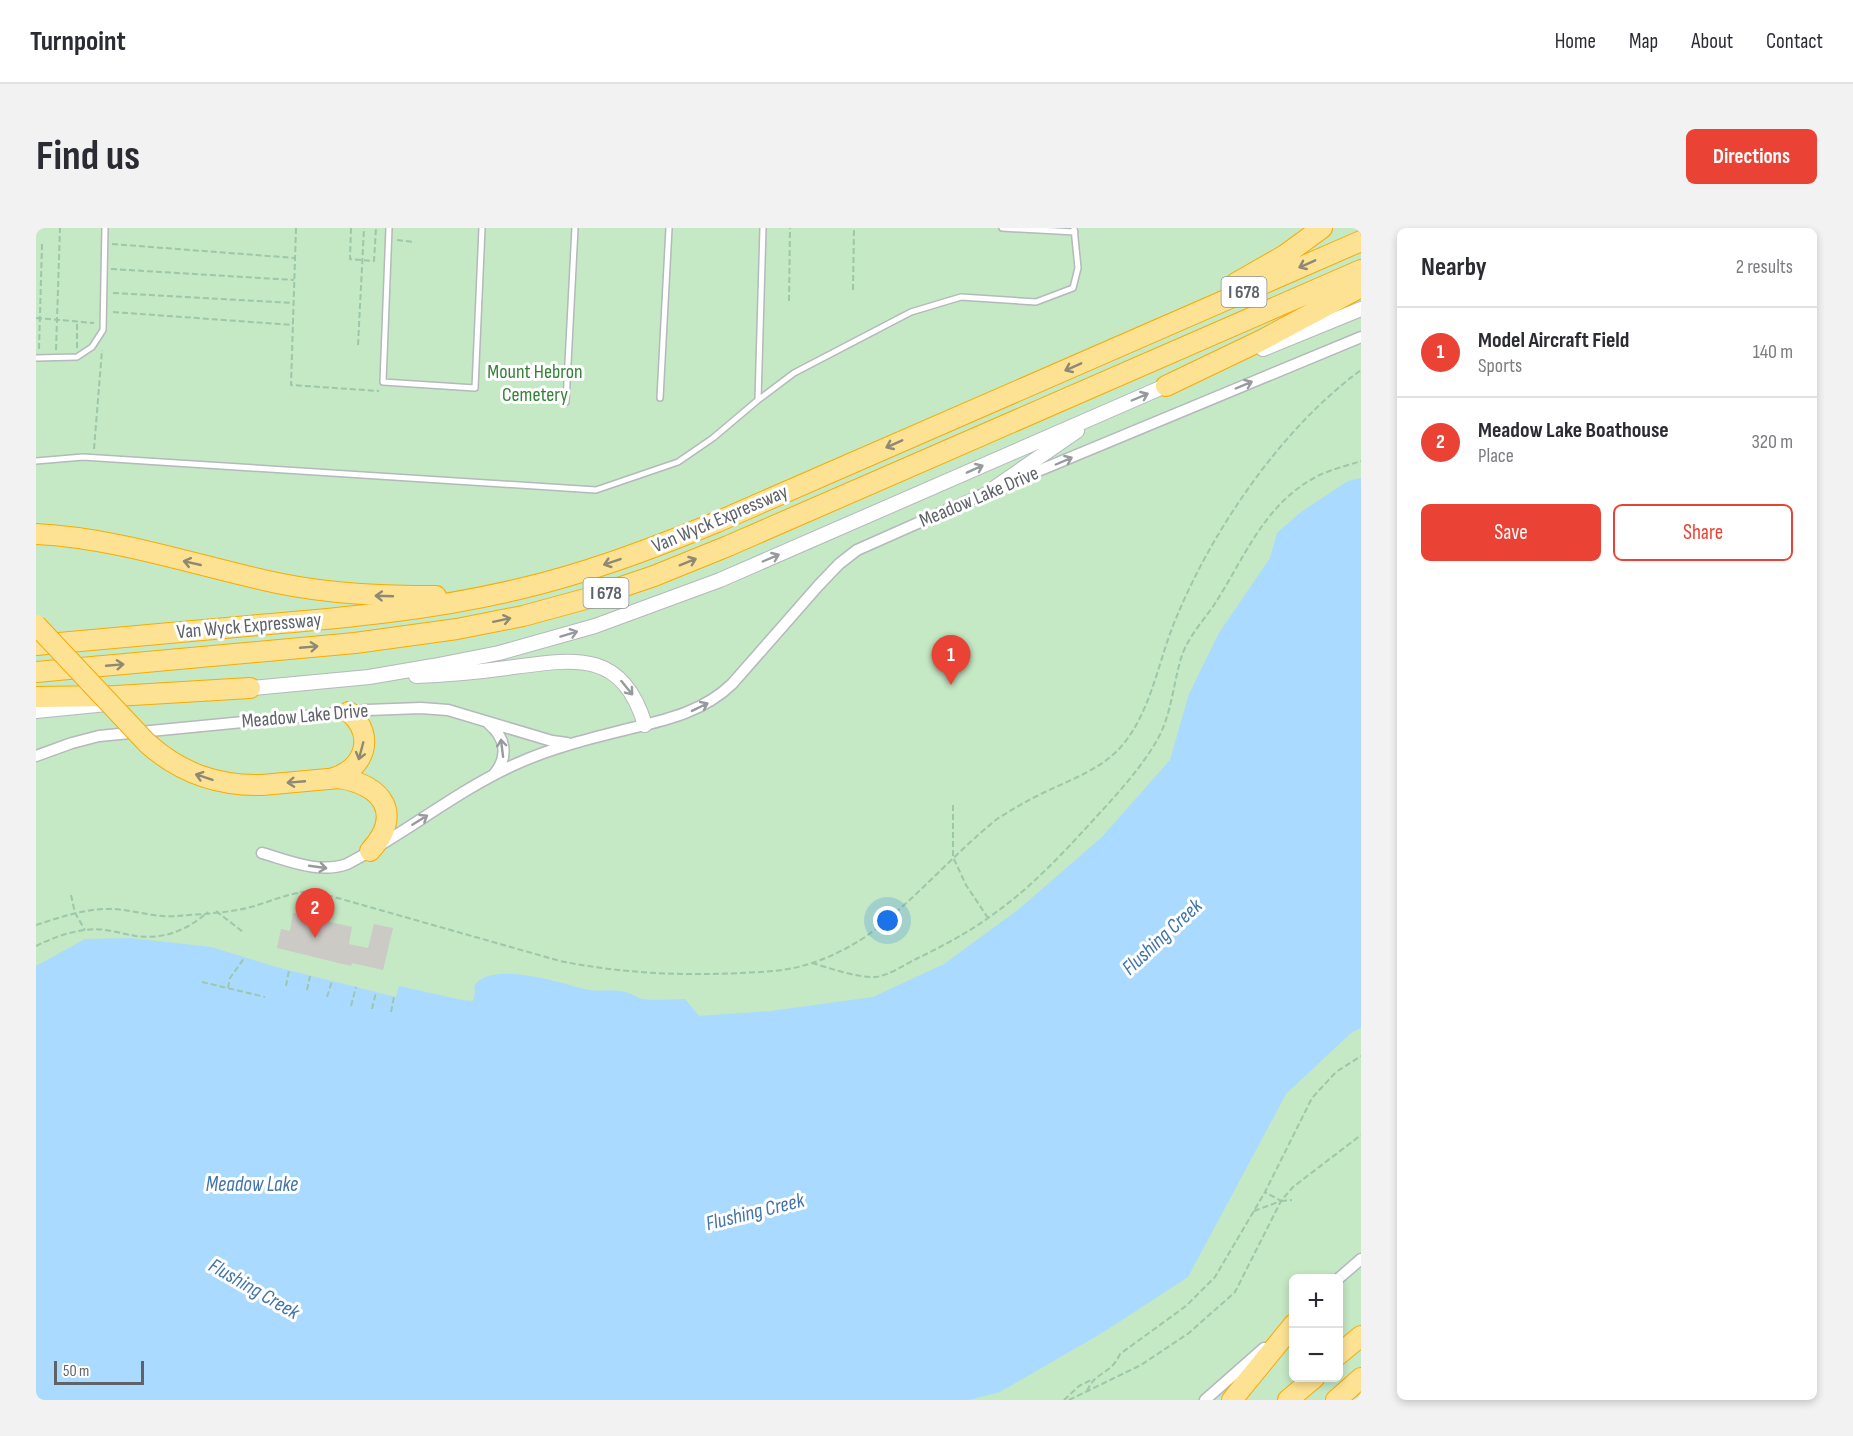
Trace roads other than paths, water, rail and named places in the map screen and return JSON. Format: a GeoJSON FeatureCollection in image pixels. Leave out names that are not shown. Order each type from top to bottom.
{"type":"FeatureCollection","features":[{"type":"Feature","properties":{"kind":"highway"},"geometry":{"type":"LineString","coordinates":[[1126,343],[1269,265],[1322,228]]}},
{"type":"Feature","properties":{"kind":"highway","name":"Van Wyck Expressway"},"geometry":{"type":"LineString","coordinates":[[36,645],[420,609],[484,597],[571,576],[655,547],[1361,241]]}},
{"type":"Feature","properties":{"kind":"highway","name":"Van Wyck Expressway"},"geometry":{"type":"LineString","coordinates":[[36,672],[424,635],[523,616],[589,598],[654,576],[728,546],[1361,270]]}},
{"type":"Feature","properties":{"kind":"highway"},"geometry":{"type":"LineString","coordinates":[[1166,386],[1262,340],[1361,287]]}},
{"type":"Feature","properties":{"kind":"highway"},"geometry":{"type":"LineString","coordinates":[[36,534],[66,536],[106,543],[276,582],[326,591],[365,595],[484,597]]}},
{"type":"Feature","properties":{"kind":"highway"},"geometry":{"type":"LineString","coordinates":[[36,625],[147,743],[166,759],[189,772],[213,780],[238,785],[262,785],[340,776],[353,769],[362,753],[363,731],[355,717],[349,712]]}},
{"type":"Feature","properties":{"kind":"highway"},"geometry":{"type":"LineString","coordinates":[[36,697],[116,696],[250,688]]}},
{"type":"Feature","properties":{"kind":"highway"},"geometry":{"type":"LineString","coordinates":[[330,778],[348,780],[366,787],[381,798],[385,805],[387,823],[381,839],[370,851]]}},
{"type":"Feature","properties":{"kind":"highway"},"geometry":{"type":"LineString","coordinates":[[1232,1400],[1289,1328]]}},
{"type":"Feature","properties":{"kind":"highway"},"geometry":{"type":"LineString","coordinates":[[1343,1351],[1361,1335]]}},
{"type":"Feature","properties":{"kind":"highway"},"geometry":{"type":"LineString","coordinates":[[1336,1400],[1361,1378]]}},
{"type":"Feature","properties":{"kind":"highway"},"geometry":{"type":"LineString","coordinates":[[1288,1400],[1308,1382]]}},
{"type":"Feature","properties":{"kind":"street"},"geometry":{"type":"LineString","coordinates":[[369,677],[499,653],[637,612],[720,580],[1113,408],[1361,309]]}},
{"type":"Feature","properties":{"kind":"street","name":"Meadow Lake Drive"},"geometry":{"type":"LineString","coordinates":[[262,854],[328,868],[347,864],[488,778],[540,754],[685,714],[722,694],[818,586],[849,555],[990,491],[1361,337]]}},
{"type":"Feature","properties":{"kind":"street"},"geometry":{"type":"LineString","coordinates":[[990,491],[1113,408]]}},
{"type":"Feature","properties":{"kind":"street"},"geometry":{"type":"LineString","coordinates":[[36,711],[369,677],[444,675],[552,661],[578,661],[600,666],[626,685],[633,694],[645,725]]}},
{"type":"Feature","properties":{"kind":"street","name":"Meadow Lake Drive"},"geometry":{"type":"LineString","coordinates":[[36,756],[99,736],[349,712],[434,708],[448,710],[552,741],[574,743]]}},
{"type":"Feature","properties":{"kind":"street"},"geometry":{"type":"LineString","coordinates":[[482,720],[499,735],[504,749],[501,764],[488,778]]}},
{"type":"Feature","properties":{"kind":"street"},"geometry":{"type":"LineString","coordinates":[[1343,1275],[1361,1259]]}},
{"type":"Feature","properties":{"kind":"street"},"geometry":{"type":"LineString","coordinates":[[1205,1400],[1289,1326]]}},
{"type":"Feature","properties":{"kind":"lane"},"geometry":{"type":"LineString","coordinates":[[37,358],[77,357],[92,347],[103,327],[105,228]]}},
{"type":"Feature","properties":{"kind":"lane"},"geometry":{"type":"LineString","coordinates":[[388,228],[383,382],[475,388],[482,228]]}},
{"type":"Feature","properties":{"kind":"lane"},"geometry":{"type":"LineString","coordinates":[[566,402],[575,228]]}},
{"type":"Feature","properties":{"kind":"lane"},"geometry":{"type":"LineString","coordinates":[[660,398],[669,228]]}},
{"type":"Feature","properties":{"kind":"lane"},"geometry":{"type":"LineString","coordinates":[[758,400],[763,228]]}},
{"type":"Feature","properties":{"kind":"lane"},"geometry":{"type":"LineString","coordinates":[[36,461],[93,458],[596,490],[678,462],[713,438],[794,373],[911,312],[961,297],[1036,302],[1073,288],[1078,268],[1076,229],[1002,228]]}},
{"type":"Feature","properties":{"kind":"water","name":"Meadow Lake"},"geometry":{"type":"Polygon","coordinates":[[[1361,478],[1361,1028],[1352,1032],[1286,1094],[1188,1277],[1102,1333],[1000,1392],[969,1400],[36,1400],[36,966],[85,939],[130,938],[211,947],[276,967],[396,997],[399,986],[473,1001],[474,986],[483,978],[495,974],[511,974],[546,979],[589,990],[620,991],[643,999],[685,999],[699,1016],[771,1011],[873,997],[944,964],[1019,909],[1102,837],[1170,760],[1189,694],[1219,633],[1270,558],[1277,533],[1301,512],[1348,481],[1361,478]]]}},
{"type":"Feature","properties":{"kind":"place","name":"Model Aircraft Field"},"geometry":{"type":"Point","coordinates":[951,685]}},
{"type":"Feature","properties":{"kind":"place","name":"Meadow Lake Boathouse"},"geometry":{"type":"Point","coordinates":[315,938]}},
{"type":"Feature","properties":{"kind":"park label","name":"Mount Hebron Cemetery"},"geometry":{"type":"Point","coordinates":[535,384]}},
{"type":"Feature","properties":{"kind":"water label","name":"Flushing Creek"},"geometry":{"type":"Point","coordinates":[1162,937]}},
{"type":"Feature","properties":{"kind":"water label","name":"Flushing Creek"},"geometry":{"type":"Point","coordinates":[755,1212]}},
{"type":"Feature","properties":{"kind":"water label","name":"Flushing Creek"},"geometry":{"type":"Point","coordinates":[254,1289]}}]}
